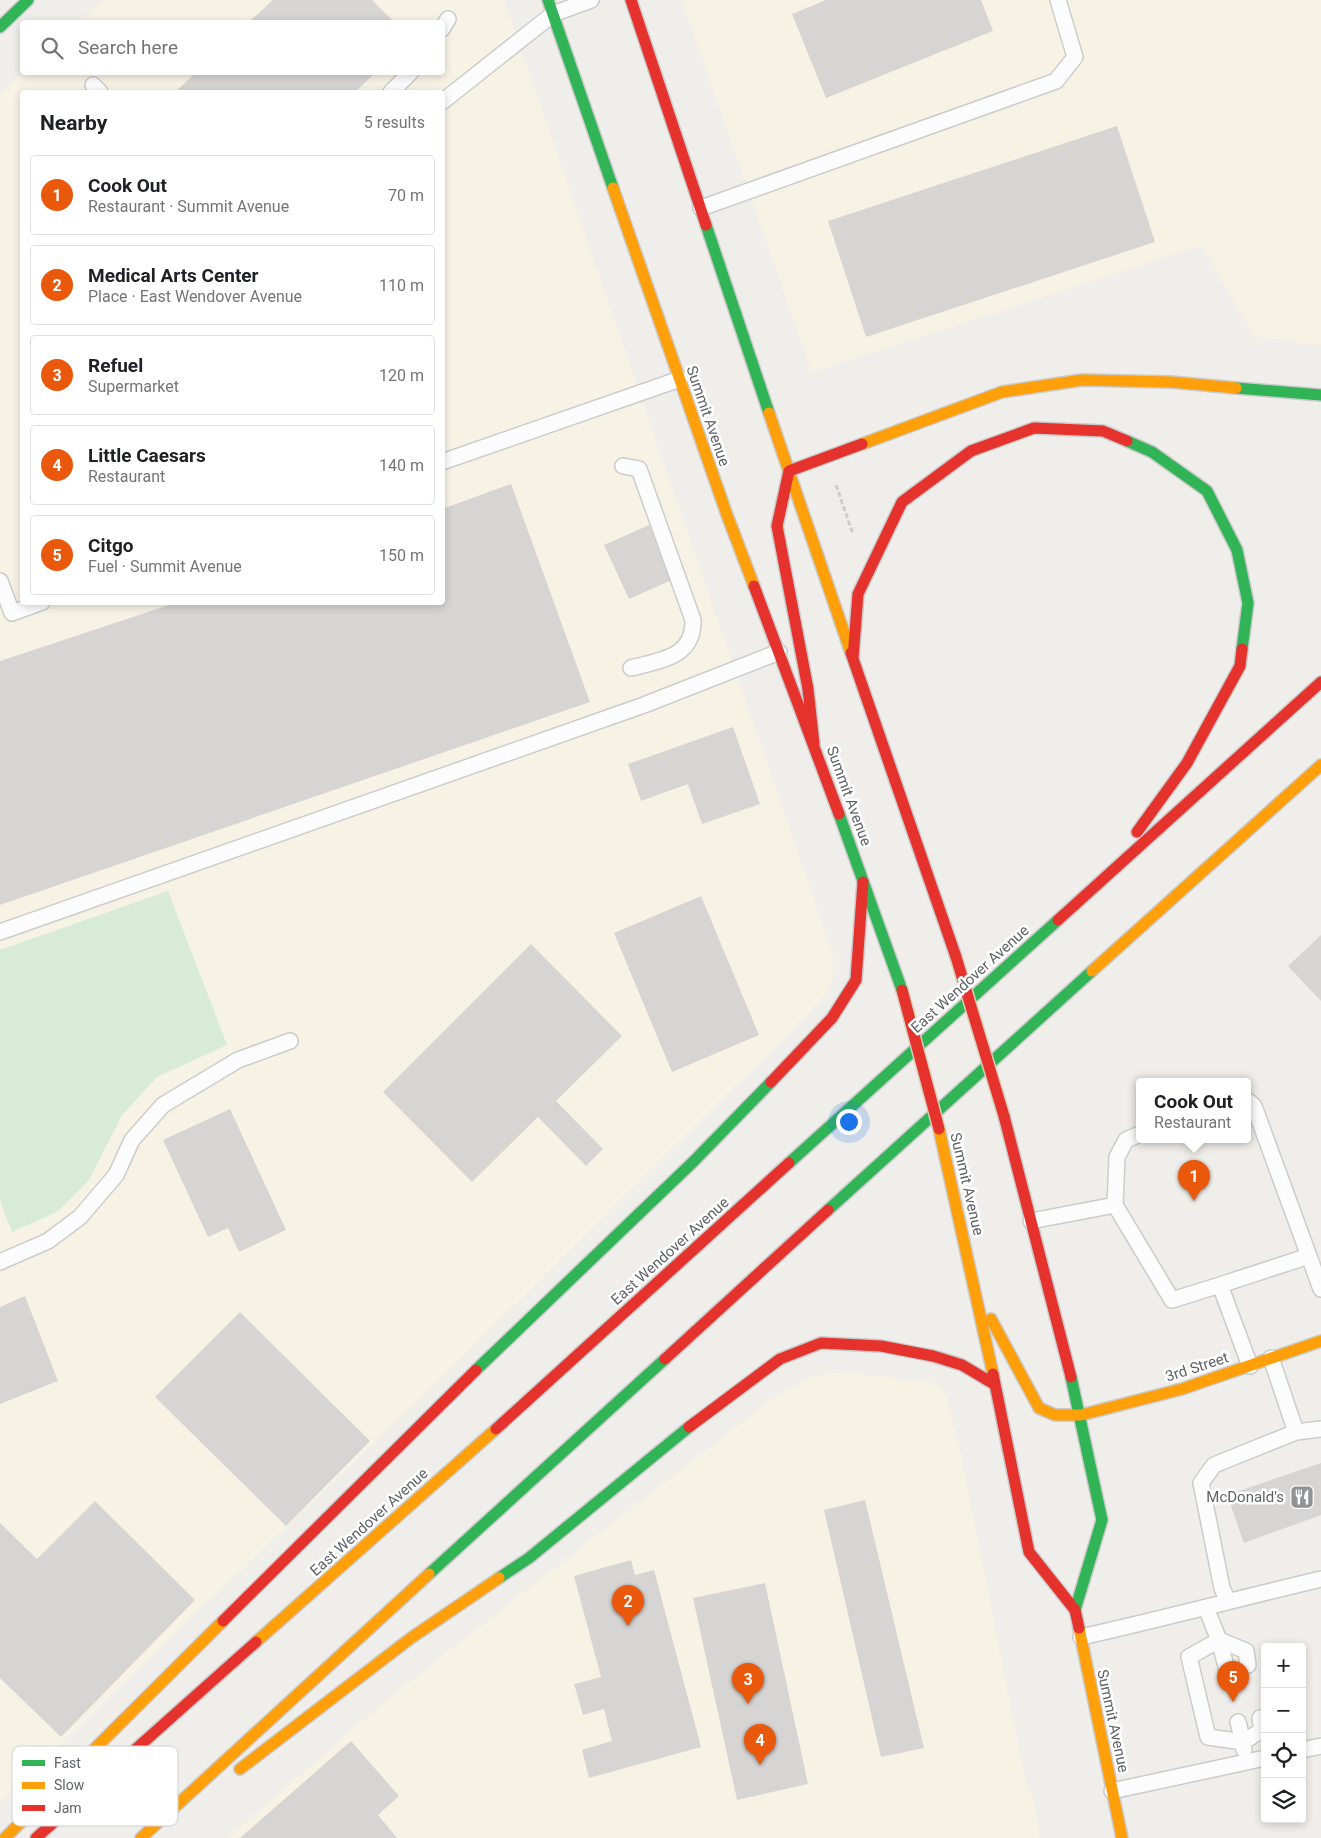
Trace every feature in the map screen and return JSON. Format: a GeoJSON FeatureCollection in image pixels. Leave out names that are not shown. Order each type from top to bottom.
{"type":"FeatureCollection","features":[{"type":"Feature","properties":{"kind":"main road"},"geometry":{"type":"LineString","coordinates":[[0,27],[28,0]]}},
{"type":"Feature","properties":{"kind":"main road","name":"Summit Avenue"},"geometry":{"type":"LineString","coordinates":[[631,0],[789,472],[956,957],[1004,1116],[1081,1415],[1102,1520],[1075,1610],[1122,1838]]}},
{"type":"Feature","properties":{"kind":"main road","name":"Summit Avenue"},"geometry":{"type":"LineString","coordinates":[[551,7],[727,515],[814,744],[902,990],[950,1171],[1029,1552],[1075,1610]]}},
{"type":"Feature","properties":{"kind":"main road"},"geometry":{"type":"LineString","coordinates":[[814,744],[808,689],[777,526],[789,472],[1002,392],[1082,380],[1171,382],[1321,395]]}},
{"type":"Feature","properties":{"kind":"main road"},"geometry":{"type":"LineString","coordinates":[[853,658],[858,594],[902,502],[971,451],[1034,428],[1103,431],[1152,452],[1207,491],[1237,550],[1248,603],[1240,666],[1187,763],[1104,877]]}},
{"type":"Feature","properties":{"kind":"main road","name":"East Wendover Avenue"},"geometry":{"type":"LineString","coordinates":[[139,1746],[510,1416],[1321,682]]}},
{"type":"Feature","properties":{"kind":"main road"},"geometry":{"type":"LineString","coordinates":[[178,1804],[889,1154],[1321,765]]}},
{"type":"Feature","properties":{"kind":"main road"},"geometry":{"type":"LineString","coordinates":[[1279,804],[1321,782]]}},
{"type":"Feature","properties":{"kind":"main road"},"geometry":{"type":"LineString","coordinates":[[98,1746],[548,1299],[693,1162],[832,1018],[856,980],[863,882]]}},
{"type":"Feature","properties":{"kind":"main road","name":"3rd Street"},"geometry":{"type":"LineString","coordinates":[[975,1288],[1039,1408],[1054,1415],[1081,1415],[1182,1389],[1321,1341]]}},
{"type":"Feature","properties":{"kind":"main road"},"geometry":{"type":"LineString","coordinates":[[228,1778],[411,1638],[529,1558],[713,1407],[780,1359],[821,1343],[881,1346],[933,1356],[962,1365],[994,1384]]}},
{"type":"Feature","properties":{"kind":"main road"},"geometry":{"type":"LineString","coordinates":[[178,1816],[204,1796]]}},
{"type":"Feature","properties":{"kind":"main road"},"geometry":{"type":"LineString","coordinates":[[5,1838],[17,1826]]}},
{"type":"Feature","properties":{"kind":"main road","name":"East Wendover Avenue"},"geometry":{"type":"LineString","coordinates":[[36,1838],[49,1826]]}},
{"type":"Feature","properties":{"kind":"main road"},"geometry":{"type":"LineString","coordinates":[[141,1838],[154,1826]]}},
{"type":"Feature","properties":{"kind":"main road"},"geometry":{"type":"LineString","coordinates":[[150,1838],[165,1826]]}},
{"type":"Feature","properties":{"kind":"lane"},"geometry":{"type":"LineString","coordinates":[[445,99],[551,7],[591,0]]}},
{"type":"Feature","properties":{"kind":"lane"},"geometry":{"type":"LineString","coordinates":[[701,208],[1056,81],[1076,57],[1058,0]]}},
{"type":"Feature","properties":{"kind":"lane"},"geometry":{"type":"LineString","coordinates":[[393,90],[407,75]]}},
{"type":"Feature","properties":{"kind":"lane"},"geometry":{"type":"LineString","coordinates":[[445,461],[680,379]]}},
{"type":"Feature","properties":{"kind":"lane"},"geometry":{"type":"LineString","coordinates":[[623,466],[640,469],[693,620],[693,635],[686,646],[675,656],[631,668]]}},
{"type":"Feature","properties":{"kind":"lane"},"geometry":{"type":"LineString","coordinates":[[0,581],[12,613],[34,605]]}},
{"type":"Feature","properties":{"kind":"lane"},"geometry":{"type":"LineString","coordinates":[[0,932],[644,705],[779,652]]}},
{"type":"Feature","properties":{"kind":"lane"},"geometry":{"type":"LineString","coordinates":[[0,1262],[48,1241],[80,1217],[116,1175],[132,1140],[164,1105],[238,1060],[290,1040]]}},
{"type":"Feature","properties":{"kind":"lane"},"geometry":{"type":"LineString","coordinates":[[1251,1104],[1254,1106],[1321,1289]]}},
{"type":"Feature","properties":{"kind":"lane"},"geometry":{"type":"LineString","coordinates":[[1136,1136],[1126,1140],[1117,1157],[1115,1205],[1172,1300],[1309,1256]]}},
{"type":"Feature","properties":{"kind":"lane"},"geometry":{"type":"LineString","coordinates":[[1031,1222],[1115,1205]]}},
{"type":"Feature","properties":{"kind":"lane"},"geometry":{"type":"LineString","coordinates":[[1220,1285],[1250,1366]]}},
{"type":"Feature","properties":{"kind":"lane"},"geometry":{"type":"LineString","coordinates":[[1271,1358],[1296,1432]]}},
{"type":"Feature","properties":{"kind":"lane"},"geometry":{"type":"LineString","coordinates":[[1228,1601],[1222,1588],[1201,1483],[1214,1465],[1296,1432],[1321,1428]]}},
{"type":"Feature","properties":{"kind":"lane"},"geometry":{"type":"LineString","coordinates":[[1080,1637],[1321,1579]]}},
{"type":"Feature","properties":{"kind":"lane"},"geometry":{"type":"LineString","coordinates":[[1206,1608],[1219,1640],[1227,1670]]}},
{"type":"Feature","properties":{"kind":"lane"},"geometry":{"type":"LineString","coordinates":[[1248,1665],[1246,1650],[1219,1640],[1189,1657],[1208,1737],[1243,1742],[1262,1730],[1260,1718]]}},
{"type":"Feature","properties":{"kind":"lane"},"geometry":{"type":"LineString","coordinates":[[1238,1722],[1245,1762]]}},
{"type":"Feature","properties":{"kind":"lane"},"geometry":{"type":"LineString","coordinates":[[1306,1749],[1321,1746]]}},
{"type":"Feature","properties":{"kind":"lane"},"geometry":{"type":"LineString","coordinates":[[1112,1790],[1261,1759]]}},
{"type":"Feature","properties":{"kind":"path"},"geometry":{"type":"LineString","coordinates":[[835,482],[854,535]]}},
{"type":"Feature","properties":{"kind":"shaded area"},"geometry":{"type":"Polygon","coordinates":[[[103,0],[504,0],[833,955],[833,977],[824,997],[781,1041],[415,1403],[58,1746],[12,1746],[12,1790],[0,1802],[0,1200],[12,1232],[89,1180],[122,1115],[157,1077],[227,1044],[168,891],[0,950],[0,93],[20,75],[445,75],[445,20],[80,20],[103,0]]]}},
{"type":"Feature","properties":{"kind":"shaded area"},"geometry":{"type":"Polygon","coordinates":[[[682,0],[1321,0],[1321,345],[1254,336],[1202,245],[812,372],[682,0]]]}},
{"type":"Feature","properties":{"kind":"shaded area"},"geometry":{"type":"Polygon","coordinates":[[[845,1372],[937,1384],[945,1392],[960,1451],[1025,1779],[1034,1800],[1040,1838],[228,1838],[395,1693],[773,1398],[812,1376],[845,1372]]]}},
{"type":"Feature","properties":{"kind":"green space"},"geometry":{"type":"Polygon","coordinates":[[[168,891],[227,1045],[157,1077],[122,1115],[89,1180],[57,1212],[12,1232],[0,1200],[0,950],[168,891]]]}},
{"type":"Feature","properties":{"kind":"building"},"geometry":{"type":"Polygon","coordinates":[[[273,0],[372,0],[392,20],[251,20],[273,0]]]}},
{"type":"Feature","properties":{"kind":"building"},"geometry":{"type":"Polygon","coordinates":[[[826,0],[981,0],[993,31],[826,98],[792,14],[826,0]]]}},
{"type":"Feature","properties":{"kind":"building"},"geometry":{"type":"Polygon","coordinates":[[[194,75],[373,75],[357,90],[177,90],[194,75]]]}},
{"type":"Feature","properties":{"kind":"building"},"geometry":{"type":"Polygon","coordinates":[[[1117,126],[1155,242],[866,337],[828,221],[1117,126]]]}},
{"type":"Feature","properties":{"kind":"building"},"geometry":{"type":"Polygon","coordinates":[[[511,484],[590,702],[0,905],[0,661],[169,605],[445,605],[445,508],[511,484]]]}},
{"type":"Feature","properties":{"kind":"building"},"geometry":{"type":"Polygon","coordinates":[[[649,525],[674,579],[629,599],[604,545],[649,525]]]}},
{"type":"Feature","properties":{"kind":"building"},"geometry":{"type":"Polygon","coordinates":[[[733,727],[760,804],[702,824],[688,784],[641,801],[628,764],[733,727]]]}},
{"type":"Feature","properties":{"kind":"building"},"geometry":{"type":"Polygon","coordinates":[[[701,896],[759,1035],[672,1072],[614,933],[701,896]]]}},
{"type":"Feature","properties":{"kind":"building"},"geometry":{"type":"Polygon","coordinates":[[[1321,935],[1321,1001],[1288,966],[1321,935]]]}},
{"type":"Feature","properties":{"kind":"building"},"geometry":{"type":"Polygon","coordinates":[[[531,944],[622,1036],[556,1101],[603,1149],[586,1166],[538,1117],[472,1182],[383,1092],[531,944]]]}},
{"type":"Feature","properties":{"kind":"building"},"geometry":{"type":"Polygon","coordinates":[[[230,1109],[286,1230],[239,1252],[228,1228],[208,1237],[163,1140],[230,1109]]]}},
{"type":"Feature","properties":{"kind":"building"},"geometry":{"type":"Polygon","coordinates":[[[25,1296],[58,1381],[0,1404],[0,1307],[25,1296]]]}},
{"type":"Feature","properties":{"kind":"building"},"geometry":{"type":"Polygon","coordinates":[[[240,1312],[370,1441],[286,1526],[155,1397],[240,1312]]]}},
{"type":"Feature","properties":{"kind":"building"},"geometry":{"type":"Polygon","coordinates":[[[1321,1463],[1321,1515],[1244,1543],[1227,1495],[1321,1463]]]}},
{"type":"Feature","properties":{"kind":"building"},"geometry":{"type":"Polygon","coordinates":[[[865,1500],[924,1748],[881,1757],[824,1510],[865,1500]]]}},
{"type":"Feature","properties":{"kind":"building"},"geometry":{"type":"Polygon","coordinates":[[[95,1501],[195,1600],[61,1737],[0,1678],[0,1523],[37,1559],[95,1501]]]}},
{"type":"Feature","properties":{"kind":"building"},"geometry":{"type":"Polygon","coordinates":[[[631,1560],[635,1575],[654,1570],[701,1747],[589,1778],[582,1750],[612,1741],[604,1709],[583,1715],[574,1684],[601,1677],[574,1576],[631,1560]]]}},
{"type":"Feature","properties":{"kind":"building"},"geometry":{"type":"Polygon","coordinates":[[[765,1583],[808,1784],[737,1800],[693,1598],[765,1583]]]}},
{"type":"Feature","properties":{"kind":"building"},"geometry":{"type":"Polygon","coordinates":[[[351,1741],[399,1796],[378,1815],[397,1838],[240,1838],[351,1741]]]}},
{"type":"Feature","properties":{"kind":"traffic: fast"},"geometry":{"type":"LineString","coordinates":[[0,27],[28,0]]}},
{"type":"Feature","properties":{"kind":"traffic: fast"},"geometry":{"type":"LineString","coordinates":[[548,0],[613,188]]}},
{"type":"Feature","properties":{"kind":"traffic: fast"},"geometry":{"type":"LineString","coordinates":[[706,225],[769,413]]}},
{"type":"Feature","properties":{"kind":"traffic: fast"},"geometry":{"type":"LineString","coordinates":[[1236,388],[1321,395]]}},
{"type":"Feature","properties":{"kind":"traffic: fast"},"geometry":{"type":"LineString","coordinates":[[1127,441],[1152,452],[1207,491],[1237,550],[1248,603],[1242,649]]}},
{"type":"Feature","properties":{"kind":"traffic: fast"},"geometry":{"type":"LineString","coordinates":[[839,814],[902,990]]}},
{"type":"Feature","properties":{"kind":"traffic: fast"},"geometry":{"type":"LineString","coordinates":[[789,1163],[1058,920]]}},
{"type":"Feature","properties":{"kind":"traffic: fast"},"geometry":{"type":"LineString","coordinates":[[828,1210],[1092,971]]}},
{"type":"Feature","properties":{"kind":"traffic: fast"},"geometry":{"type":"LineString","coordinates":[[476,1370],[693,1162],[771,1082]]}},
{"type":"Feature","properties":{"kind":"traffic: fast"},"geometry":{"type":"LineString","coordinates":[[429,1574],[665,1359]]}},
{"type":"Feature","properties":{"kind":"traffic: fast"},"geometry":{"type":"LineString","coordinates":[[1071,1377],[1102,1520],[1075,1610]]}},
{"type":"Feature","properties":{"kind":"traffic: fast"},"geometry":{"type":"LineString","coordinates":[[499,1578],[529,1558],[689,1427]]}},
{"type":"Feature","properties":{"kind":"traffic: slow"},"geometry":{"type":"LineString","coordinates":[[613,188],[727,515],[754,586]]}},
{"type":"Feature","properties":{"kind":"traffic: slow"},"geometry":{"type":"LineString","coordinates":[[862,444],[1002,392],[1082,380],[1171,382],[1236,388]]}},
{"type":"Feature","properties":{"kind":"traffic: slow"},"geometry":{"type":"LineString","coordinates":[[769,413],[851,653]]}},
{"type":"Feature","properties":{"kind":"traffic: slow"},"geometry":{"type":"LineString","coordinates":[[1092,971],[1321,765]]}},
{"type":"Feature","properties":{"kind":"traffic: slow"},"geometry":{"type":"LineString","coordinates":[[939,1129],[993,1374]]}},
{"type":"Feature","properties":{"kind":"traffic: slow"},"geometry":{"type":"LineString","coordinates":[[991,1319],[1039,1408],[1055,1415],[1081,1415],[1182,1389],[1321,1341]]}},
{"type":"Feature","properties":{"kind":"traffic: slow"},"geometry":{"type":"LineString","coordinates":[[256,1642],[496,1429]]}},
{"type":"Feature","properties":{"kind":"traffic: slow"},"geometry":{"type":"LineString","coordinates":[[178,1804],[429,1574]]}},
{"type":"Feature","properties":{"kind":"traffic: slow"},"geometry":{"type":"LineString","coordinates":[[240,1769],[411,1638],[499,1578]]}},
{"type":"Feature","properties":{"kind":"traffic: slow"},"geometry":{"type":"LineString","coordinates":[[97,1746],[223,1621]]}},
{"type":"Feature","properties":{"kind":"traffic: slow"},"geometry":{"type":"LineString","coordinates":[[1079,1628],[1122,1838]]}},
{"type":"Feature","properties":{"kind":"traffic: slow"},"geometry":{"type":"LineString","coordinates":[[5,1838],[17,1826]]}},
{"type":"Feature","properties":{"kind":"traffic: slow"},"geometry":{"type":"LineString","coordinates":[[141,1838],[154,1826]]}},
{"type":"Feature","properties":{"kind":"traffic: jam"},"geometry":{"type":"LineString","coordinates":[[631,0],[706,225]]}},
{"type":"Feature","properties":{"kind":"traffic: jam"},"geometry":{"type":"LineString","coordinates":[[853,658],[858,594],[902,502],[971,451],[1034,428],[1103,431],[1127,441]]}},
{"type":"Feature","properties":{"kind":"traffic: jam"},"geometry":{"type":"LineString","coordinates":[[814,744],[808,689],[777,526],[789,471],[862,444]]}},
{"type":"Feature","properties":{"kind":"traffic: jam"},"geometry":{"type":"LineString","coordinates":[[754,586],[839,814]]}},
{"type":"Feature","properties":{"kind":"traffic: jam"},"geometry":{"type":"LineString","coordinates":[[1137,832],[1187,763],[1240,666],[1242,649]]}},
{"type":"Feature","properties":{"kind":"traffic: jam"},"geometry":{"type":"LineString","coordinates":[[851,653],[956,957]]}},
{"type":"Feature","properties":{"kind":"traffic: jam"},"geometry":{"type":"LineString","coordinates":[[1058,920],[1321,682]]}},
{"type":"Feature","properties":{"kind":"traffic: jam"},"geometry":{"type":"LineString","coordinates":[[771,1082],[832,1018],[856,980],[863,882]]}},
{"type":"Feature","properties":{"kind":"traffic: jam"},"geometry":{"type":"LineString","coordinates":[[956,957],[1004,1116]]}},
{"type":"Feature","properties":{"kind":"traffic: jam"},"geometry":{"type":"LineString","coordinates":[[902,990],[939,1129]]}},
{"type":"Feature","properties":{"kind":"traffic: jam"},"geometry":{"type":"LineString","coordinates":[[1004,1116],[1071,1377]]}},
{"type":"Feature","properties":{"kind":"traffic: jam"},"geometry":{"type":"LineString","coordinates":[[496,1429],[789,1163]]}},
{"type":"Feature","properties":{"kind":"traffic: jam"},"geometry":{"type":"LineString","coordinates":[[665,1359],[828,1210]]}},
{"type":"Feature","properties":{"kind":"traffic: jam"},"geometry":{"type":"LineString","coordinates":[[689,1427],[780,1359],[821,1343],[881,1346],[933,1356],[962,1365],[994,1384]]}},
{"type":"Feature","properties":{"kind":"traffic: jam"},"geometry":{"type":"LineString","coordinates":[[223,1621],[476,1370]]}},
{"type":"Feature","properties":{"kind":"traffic: jam"},"geometry":{"type":"LineString","coordinates":[[993,1374],[1029,1552],[1075,1610],[1079,1628]]}},
{"type":"Feature","properties":{"kind":"traffic: jam"},"geometry":{"type":"LineString","coordinates":[[139,1746],[256,1642]]}},
{"type":"Feature","properties":{"kind":"traffic: jam"},"geometry":{"type":"LineString","coordinates":[[36,1838],[49,1826]]}},
{"type":"Feature","properties":{"kind":"place","name":"Cook Out"},"geometry":{"type":"Point","coordinates":[1194,1201]}},
{"type":"Feature","properties":{"kind":"place","name":"McDonald's"},"geometry":{"type":"Point","coordinates":[1302,1497]}},
{"type":"Feature","properties":{"kind":"place","name":"Medical Arts Center"},"geometry":{"type":"Point","coordinates":[628,1626]}},
{"type":"Feature","properties":{"kind":"place","name":"Citgo"},"geometry":{"type":"Point","coordinates":[1233,1702]}},
{"type":"Feature","properties":{"kind":"place","name":"Refuel"},"geometry":{"type":"Point","coordinates":[748,1704]}},
{"type":"Feature","properties":{"kind":"place","name":"Little Caesars"},"geometry":{"type":"Point","coordinates":[760,1765]}}]}
